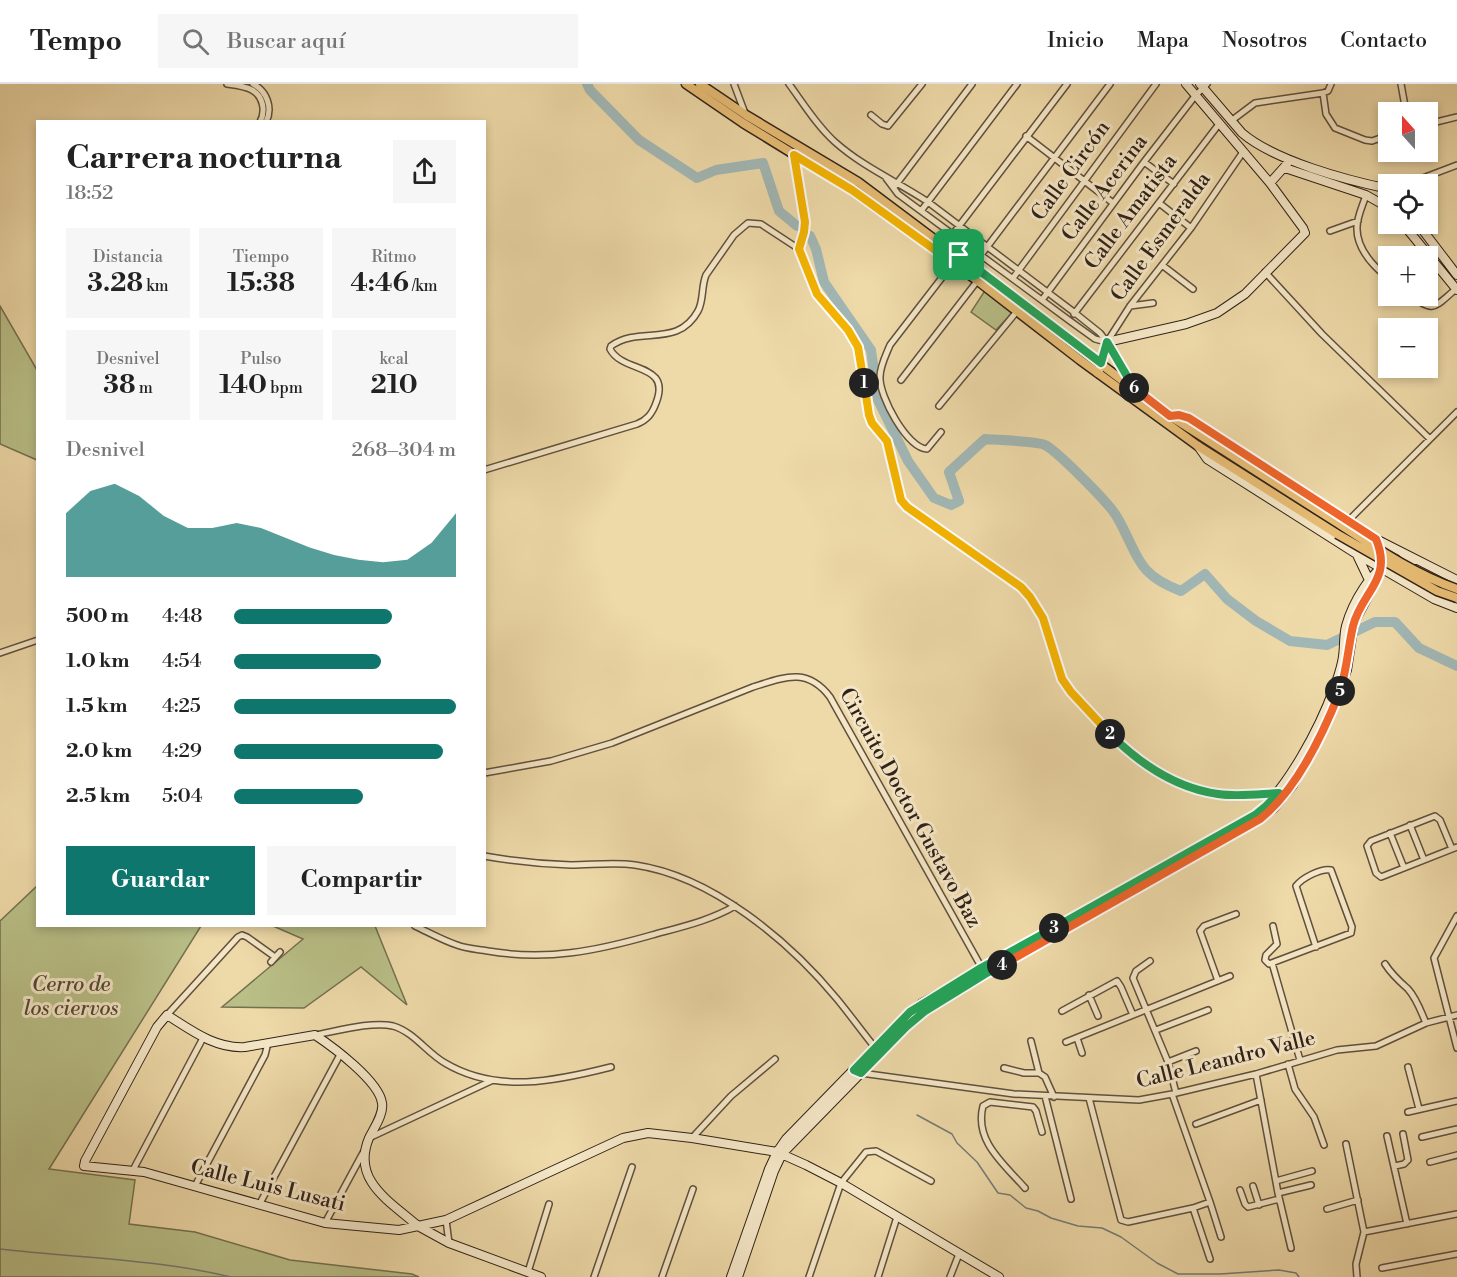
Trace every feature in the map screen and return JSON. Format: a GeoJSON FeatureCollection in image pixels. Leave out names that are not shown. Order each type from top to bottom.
{"type":"FeatureCollection","features":[{"type":"Feature","properties":{"kind":"main road"},"geometry":{"type":"LineString","coordinates":[[686,84],[858,182],[1019,307],[1098,373],[1198,446],[1345,527],[1437,591],[1457,598]]}},
{"type":"Feature","properties":{"kind":"main road"},"geometry":{"type":"LineString","coordinates":[[700,84],[794,155],[852,190],[956,259]]}},
{"type":"Feature","properties":{"kind":"main road"},"geometry":{"type":"LineString","coordinates":[[1019,307],[1101,363],[1170,416],[1404,565],[1457,589]]}},
{"type":"Feature","properties":{"kind":"street"},"geometry":{"type":"LineString","coordinates":[[227,84],[246,87],[257,94],[264,108],[261,120]]}},
{"type":"Feature","properties":{"kind":"street"},"geometry":{"type":"LineString","coordinates":[[253,84],[262,91],[267,99],[269,115],[267,120]]}},
{"type":"Feature","properties":{"kind":"street"},"geometry":{"type":"LineString","coordinates":[[734,84],[745,119]]}},
{"type":"Feature","properties":{"kind":"street"},"geometry":{"type":"LineString","coordinates":[[789,84],[835,141],[885,178],[898,183],[928,202],[1100,333],[1134,388]]}},
{"type":"Feature","properties":{"kind":"street"},"geometry":{"type":"LineString","coordinates":[[871,115],[888,126],[922,84]]}},
{"type":"Feature","properties":{"kind":"street"},"geometry":{"type":"LineString","coordinates":[[893,189],[972,84]]}},
{"type":"Feature","properties":{"kind":"street"},"geometry":{"type":"LineString","coordinates":[[921,211],[1017,84]]}},
{"type":"Feature","properties":{"kind":"street"},"geometry":{"type":"LineString","coordinates":[[953,234],[1067,84]]}},
{"type":"Feature","properties":{"kind":"street"},"geometry":{"type":"LineString","coordinates":[[981,255],[1110,84]]}},
{"type":"Feature","properties":{"kind":"street","name":"Calle Circón"},"geometry":{"type":"LineString","coordinates":[[1013,278],[1156,84]]}},
{"type":"Feature","properties":{"kind":"street"},"geometry":{"type":"LineString","coordinates":[[885,178],[893,189],[921,211],[1095,339],[1107,342],[1186,324],[1217,313],[1245,294],[1305,233],[1270,183],[1186,84]]}},
{"type":"Feature","properties":{"kind":"street"},"geometry":{"type":"LineString","coordinates":[[1231,121],[1255,103],[1323,93],[1328,91],[1330,84]]}},
{"type":"Feature","properties":{"kind":"street"},"geometry":{"type":"LineString","coordinates":[[1401,84],[1404,102]]}},
{"type":"Feature","properties":{"kind":"street"},"geometry":{"type":"LineString","coordinates":[[1203,85],[1231,121],[1250,140],[1289,159],[1378,187]]}},
{"type":"Feature","properties":{"kind":"street","name":"Calle Acerina"},"geometry":{"type":"LineString","coordinates":[[1042,300],[1203,85]]}},
{"type":"Feature","properties":{"kind":"street"},"geometry":{"type":"LineString","coordinates":[[1323,93],[1326,114],[1335,128],[1365,140],[1378,139]]}},
{"type":"Feature","properties":{"kind":"street"},"geometry":{"type":"LineString","coordinates":[[1438,122],[1457,117]]}},
{"type":"Feature","properties":{"kind":"street","name":"Calle Amatista"},"geometry":{"type":"LineString","coordinates":[[1070,321],[1219,124]]}},
{"type":"Feature","properties":{"kind":"street"},"geometry":{"type":"LineString","coordinates":[[1026,136],[1113,203]]}},
{"type":"Feature","properties":{"kind":"street"},"geometry":{"type":"LineString","coordinates":[[798,146],[794,155],[805,222],[799,249]]}},
{"type":"Feature","properties":{"kind":"street","name":"Calle Esmeralda"},"geometry":{"type":"LineString","coordinates":[[1107,342],[1130,306],[1191,228],[1243,152]]}},
{"type":"Feature","properties":{"kind":"street"},"geometry":{"type":"LineString","coordinates":[[1270,183],[1285,168],[1289,159]]}},
{"type":"Feature","properties":{"kind":"street"},"geometry":{"type":"LineString","coordinates":[[1144,162],[1174,184]]}},
{"type":"Feature","properties":{"kind":"street"},"geometry":{"type":"LineString","coordinates":[[1432,174],[1456,165],[1457,174]]}},
{"type":"Feature","properties":{"kind":"street"},"geometry":{"type":"LineString","coordinates":[[1285,168],[1366,195],[1378,202]]}},
{"type":"Feature","properties":{"kind":"street"},"geometry":{"type":"LineString","coordinates":[[1366,195],[1358,221],[1358,238],[1364,251],[1378,270]]}},
{"type":"Feature","properties":{"kind":"street"},"geometry":{"type":"LineString","coordinates":[[1159,203],[1191,228]]}},
{"type":"Feature","properties":{"kind":"street"},"geometry":{"type":"LineString","coordinates":[[1330,231],[1358,221]]}},
{"type":"Feature","properties":{"kind":"street"},"geometry":{"type":"LineString","coordinates":[[486,469],[644,421],[655,407],[660,385],[651,374],[614,355],[611,352],[611,346],[630,339],[671,334],[687,326],[702,301],[703,281],[734,235],[748,223],[761,224],[799,249],[817,294],[848,330],[858,347],[869,415],[872,423],[887,441],[901,500],[907,507],[1021,587],[1030,597],[1043,618],[1062,679],[1071,692],[1139,761],[1181,784],[1217,794],[1283,793]]}},
{"type":"Feature","properties":{"kind":"street"},"geometry":{"type":"LineString","coordinates":[[1412,234],[1457,290],[1438,303]]}},
{"type":"Feature","properties":{"kind":"street"},"geometry":{"type":"LineString","coordinates":[[1426,234],[1457,274]]}},
{"type":"Feature","properties":{"kind":"street"},"geometry":{"type":"LineString","coordinates":[[941,432],[927,449],[920,448],[914,443],[885,401],[881,390],[880,375],[890,345],[956,259]]}},
{"type":"Feature","properties":{"kind":"street"},"geometry":{"type":"LineString","coordinates":[[1162,266],[1193,289]]}},
{"type":"Feature","properties":{"kind":"street"},"geometry":{"type":"LineString","coordinates":[[1265,272],[1322,334],[1430,439]]}},
{"type":"Feature","properties":{"kind":"street"},"geometry":{"type":"LineString","coordinates":[[901,380],[980,277]]}},
{"type":"Feature","properties":{"kind":"street"},"geometry":{"type":"LineString","coordinates":[[1130,306],[1152,303]]}},
{"type":"Feature","properties":{"kind":"street"},"geometry":{"type":"LineString","coordinates":[[939,406],[1019,307]]}},
{"type":"Feature","properties":{"kind":"street"},"geometry":{"type":"LineString","coordinates":[[1098,373],[1107,342]]}},
{"type":"Feature","properties":{"kind":"street"},"geometry":{"type":"LineString","coordinates":[[1345,527],[1457,412]]}},
{"type":"Feature","properties":{"kind":"street"},"geometry":{"type":"LineString","coordinates":[[1198,446],[1207,459],[1340,544],[1434,599],[1457,608]]}},
{"type":"Feature","properties":{"kind":"street"},"geometry":{"type":"LineString","coordinates":[[1345,527],[1376,539],[1457,580]]}},
{"type":"Feature","properties":{"kind":"street"},"geometry":{"type":"LineString","coordinates":[[1340,544],[1347,545],[1354,541],[1357,533],[1345,527]]}},
{"type":"Feature","properties":{"kind":"street"},"geometry":{"type":"LineString","coordinates":[[731,1277],[769,1169],[779,1153],[877,1050],[925,1011],[983,971],[1260,819],[1274,808],[1331,713],[1347,670],[1351,647],[1347,634],[1375,584],[1383,557],[1376,539]]}},
{"type":"Feature","properties":{"kind":"street"},"geometry":{"type":"LineString","coordinates":[[1355,553],[1369,580]]}},
{"type":"Feature","properties":{"kind":"street"},"geometry":{"type":"LineString","coordinates":[[1283,793],[1322,717],[1343,661],[1349,616],[1369,580],[1380,568],[1395,560],[1416,560]]}},
{"type":"Feature","properties":{"kind":"street"},"geometry":{"type":"LineString","coordinates":[[1434,599],[1429,582],[1432,578],[1444,574]]}},
{"type":"Feature","properties":{"kind":"street"},"geometry":{"type":"LineString","coordinates":[[0,653],[36,641]]}},
{"type":"Feature","properties":{"kind":"street","name":"Circuito Doctor Gustavo Baz"},"geometry":{"type":"LineString","coordinates":[[486,773],[551,761],[612,743],[775,680],[793,677],[813,680],[830,697],[983,971]]}},
{"type":"Feature","properties":{"kind":"street"},"geometry":{"type":"LineString","coordinates":[[1432,816],[1438,817],[1454,848],[1381,877],[1376,873],[1367,846],[1371,841],[1410,825],[1432,816]]}},
{"type":"Feature","properties":{"kind":"street"},"geometry":{"type":"LineString","coordinates":[[1410,825],[1424,860]]}},
{"type":"Feature","properties":{"kind":"street"},"geometry":{"type":"LineString","coordinates":[[1390,833],[1404,868]]}},
{"type":"Feature","properties":{"kind":"street"},"geometry":{"type":"LineString","coordinates":[[486,856],[548,864],[611,864],[653,868],[698,884],[735,906],[762,926],[797,958],[836,997],[877,1050]]}},
{"type":"Feature","properties":{"kind":"street"},"geometry":{"type":"LineString","coordinates":[[1273,965],[1349,935],[1353,930],[1333,872],[1328,868],[1299,882],[1296,886],[1316,947]]}},
{"type":"Feature","properties":{"kind":"street"},"geometry":{"type":"LineString","coordinates":[[417,927],[455,945],[500,953],[554,956],[583,953],[624,943],[709,919],[735,906]]}},
{"type":"Feature","properties":{"kind":"street"},"geometry":{"type":"LineString","coordinates":[[1218,981],[1200,931],[1204,926],[1236,914]]}},
{"type":"Feature","properties":{"kind":"street"},"geometry":{"type":"LineString","coordinates":[[1457,916],[1434,958],[1457,1048]]}},
{"type":"Feature","properties":{"kind":"street"},"geometry":{"type":"LineString","coordinates":[[1273,926],[1277,944],[1265,957],[1268,963],[1273,965],[1300,1060]]}},
{"type":"Feature","properties":{"kind":"street"},"geometry":{"type":"LineString","coordinates":[[280,951],[273,960],[247,937],[242,935],[238,937],[167,1015],[203,1038],[233,1047],[374,1025],[393,1026],[448,1065],[491,1082],[544,1082],[611,1067]]}},
{"type":"Feature","properties":{"kind":"street"},"geometry":{"type":"LineString","coordinates":[[1150,961],[1133,976],[1168,1062],[1174,1094],[1221,1237]]}},
{"type":"Feature","properties":{"kind":"street"},"geometry":{"type":"LineString","coordinates":[[1385,964],[1393,977],[1408,989],[1416,1000],[1426,1023]]}},
{"type":"Feature","properties":{"kind":"street"},"geometry":{"type":"LineString","coordinates":[[1066,1042],[1230,976]]}},
{"type":"Feature","properties":{"kind":"street"},"geometry":{"type":"LineString","coordinates":[[1062,1011],[1117,981],[1133,1015]]}},
{"type":"Feature","properties":{"kind":"street"},"geometry":{"type":"LineString","coordinates":[[1089,995],[1098,1016]]}},
{"type":"Feature","properties":{"kind":"street"},"geometry":{"type":"LineString","coordinates":[[1156,1030],[1208,1010]]}},
{"type":"Feature","properties":{"kind":"street","name":"Calle Luis Lusati"},"geometry":{"type":"LineString","coordinates":[[167,1015],[157,1027],[86,1156],[84,1166],[133,1170],[325,1223],[399,1230],[446,1220],[623,1138],[648,1133],[692,1138],[779,1153],[841,1183],[999,1277]]}},
{"type":"Feature","properties":{"kind":"street","name":"Calle Leandro Valle"},"geometry":{"type":"LineString","coordinates":[[857,1072],[1014,1094],[1139,1100],[1256,1074],[1337,1050],[1376,1046],[1426,1023],[1457,1015]]}},
{"type":"Feature","properties":{"kind":"street"},"geometry":{"type":"LineString","coordinates":[[315,1035],[341,1053],[373,1086],[382,1102],[382,1111],[364,1150],[325,1223]]}},
{"type":"Feature","properties":{"kind":"street"},"geometry":{"type":"LineString","coordinates":[[133,1170],[203,1038]]}},
{"type":"Feature","properties":{"kind":"street"},"geometry":{"type":"LineString","coordinates":[[1077,1038],[1082,1053]]}},
{"type":"Feature","properties":{"kind":"street"},"geometry":{"type":"LineString","coordinates":[[1031,1041],[1039,1073]]}},
{"type":"Feature","properties":{"kind":"street"},"geometry":{"type":"LineString","coordinates":[[195,1186],[265,1055],[268,1043]]}},
{"type":"Feature","properties":{"kind":"street"},"geometry":{"type":"LineString","coordinates":[[1168,1062],[1196,1051]]}},
{"type":"Feature","properties":{"kind":"street"},"geometry":{"type":"LineString","coordinates":[[259,1205],[341,1053]]}},
{"type":"Feature","properties":{"kind":"street"},"geometry":{"type":"LineString","coordinates":[[692,1138],[731,1096],[775,1059]]}},
{"type":"Feature","properties":{"kind":"street"},"geometry":{"type":"LineString","coordinates":[[1287,1064],[1295,1089],[1314,1117],[1324,1145]]}},
{"type":"Feature","properties":{"kind":"street"},"geometry":{"type":"LineString","coordinates":[[1408,1067],[1419,1109]]}},
{"type":"Feature","properties":{"kind":"street"},"geometry":{"type":"LineString","coordinates":[[1004,1068],[1024,1073],[1039,1073],[1045,1077],[1054,1097]]}},
{"type":"Feature","properties":{"kind":"street"},"geometry":{"type":"LineString","coordinates":[[1256,1074],[1291,1248]]}},
{"type":"Feature","properties":{"kind":"street"},"geometry":{"type":"LineString","coordinates":[[369,1138],[491,1082]]}},
{"type":"Feature","properties":{"kind":"street"},"geometry":{"type":"LineString","coordinates":[[1014,1094],[1014,1104]]}},
{"type":"Feature","properties":{"kind":"street"},"geometry":{"type":"LineString","coordinates":[[1046,1096],[1071,1199]]}},
{"type":"Feature","properties":{"kind":"street"},"geometry":{"type":"LineString","coordinates":[[1089,1098],[1121,1220],[1128,1222],[1193,1208],[1210,1202]]}},
{"type":"Feature","properties":{"kind":"street"},"geometry":{"type":"LineString","coordinates":[[1196,1124],[1261,1100]]}},
{"type":"Feature","properties":{"kind":"street"},"geometry":{"type":"LineString","coordinates":[[1408,1112],[1457,1101]]}},
{"type":"Feature","properties":{"kind":"street"},"geometry":{"type":"LineString","coordinates":[[1025,1188],[992,1151],[982,1134],[982,1110],[986,1103],[1014,1104],[1035,1108],[1042,1132]]}},
{"type":"Feature","properties":{"kind":"street"},"geometry":{"type":"LineString","coordinates":[[1422,1137],[1457,1129]]}},
{"type":"Feature","properties":{"kind":"street"},"geometry":{"type":"LineString","coordinates":[[1395,1166],[1404,1164],[1408,1160],[1403,1134]]}},
{"type":"Feature","properties":{"kind":"street"},"geometry":{"type":"LineString","coordinates":[[1387,1136],[1407,1224]]}},
{"type":"Feature","properties":{"kind":"street"},"geometry":{"type":"LineString","coordinates":[[1346,1144],[1364,1232],[1356,1264],[1357,1277]]}},
{"type":"Feature","properties":{"kind":"street"},"geometry":{"type":"LineString","coordinates":[[364,1150],[368,1172],[379,1193],[388,1203],[418,1226],[449,1243],[541,1277]]}},
{"type":"Feature","properties":{"kind":"street"},"geometry":{"type":"LineString","coordinates":[[809,1277],[841,1183],[861,1155],[871,1150],[932,1181]]}},
{"type":"Feature","properties":{"kind":"street"},"geometry":{"type":"LineString","coordinates":[[738,1277],[779,1153]]}},
{"type":"Feature","properties":{"kind":"street"},"geometry":{"type":"LineString","coordinates":[[1430,1162],[1457,1155]]}},
{"type":"Feature","properties":{"kind":"street"},"geometry":{"type":"LineString","coordinates":[[594,1277],[633,1167]]}},
{"type":"Feature","properties":{"kind":"street"},"geometry":{"type":"LineString","coordinates":[[1276,1180],[1312,1171]]}},
{"type":"Feature","properties":{"kind":"street"},"geometry":{"type":"LineString","coordinates":[[1240,1190],[1246,1206],[1259,1204],[1311,1185]]}},
{"type":"Feature","properties":{"kind":"street"},"geometry":{"type":"LineString","coordinates":[[1253,1186],[1259,1204]]}},
{"type":"Feature","properties":{"kind":"street"},"geometry":{"type":"LineString","coordinates":[[662,1277],[693,1189]]}},
{"type":"Feature","properties":{"kind":"street"},"geometry":{"type":"LineString","coordinates":[[1327,1209],[1358,1200]]}},
{"type":"Feature","properties":{"kind":"street"},"geometry":{"type":"LineString","coordinates":[[528,1272],[549,1204]]}},
{"type":"Feature","properties":{"kind":"street"},"geometry":{"type":"LineString","coordinates":[[1193,1208],[1210,1259]]}},
{"type":"Feature","properties":{"kind":"street"},"geometry":{"type":"LineString","coordinates":[[1364,1232],[1457,1214]]}},
{"type":"Feature","properties":{"kind":"street"},"geometry":{"type":"LineString","coordinates":[[878,1277],[897,1218]]}},
{"type":"Feature","properties":{"kind":"street"},"geometry":{"type":"LineString","coordinates":[[446,1220],[449,1243]]}},
{"type":"Feature","properties":{"kind":"street"},"geometry":{"type":"LineString","coordinates":[[950,1277],[959,1254]]}},
{"type":"Feature","properties":{"kind":"street"},"geometry":{"type":"LineString","coordinates":[[1382,1268],[1457,1254]]}},
{"type":"Feature","properties":{"kind":"green space"},"geometry":{"type":"Polygon","coordinates":[[[986,289],[1016,309],[996,330],[971,312],[986,289]]]}},
{"type":"Feature","properties":{"kind":"green space"},"geometry":{"type":"Polygon","coordinates":[[[0,306],[36,368],[36,460],[0,444],[0,306]]]}},
{"type":"Feature","properties":{"kind":"green space","name":"Cerro de los ciervos"},"geometry":{"type":"Polygon","coordinates":[[[36,887],[36,927],[200,927],[49,1169],[135,1180],[129,1224],[195,1232],[290,1260],[412,1274],[419,1277],[0,1277],[0,921],[36,887]]]}},
{"type":"Feature","properties":{"kind":"green space"},"geometry":{"type":"Polygon","coordinates":[[[275,927],[375,927],[407,1005],[361,967],[304,1008],[222,1007],[303,939],[275,927]]]}},
{"type":"Feature","properties":{"kind":"waterway"},"geometry":{"type":"LineString","coordinates":[[587,84],[590,90],[639,140],[697,178],[716,170],[763,163],[779,211],[797,226]]}},
{"type":"Feature","properties":{"kind":"waterway"},"geometry":{"type":"LineString","coordinates":[[810,236],[816,249],[824,282],[871,350],[878,400],[908,461],[934,498],[951,505],[959,501],[949,472],[985,439],[1045,445],[1071,467],[1104,501],[1117,517],[1140,562],[1155,578],[1166,584],[1181,591],[1205,574],[1227,599],[1256,621],[1290,641],[1327,645],[1375,622],[1395,622],[1419,648],[1457,666]]}},
{"type":"Feature","properties":{"kind":"waterway"},"geometry":{"type":"LineString","coordinates":[[917,1115],[952,1134],[957,1143],[977,1162],[998,1193],[1010,1195],[1026,1208],[1051,1218],[1078,1226],[1102,1228],[1121,1237],[1157,1263],[1178,1274],[1279,1270],[1296,1273],[1299,1277]]}},
{"type":"Feature","properties":{"kind":"waterway"},"geometry":{"type":"LineString","coordinates":[[0,1249],[174,1266],[231,1277]]}},
{"type":"Feature","properties":{"kind":"route"},"geometry":{"type":"LineString","coordinates":[[959,255],[953,263],[852,190],[794,155],[805,222],[799,249],[817,294],[848,330],[858,347],[869,415],[872,423],[884,435],[890,448],[901,500],[907,507],[959,541],[1021,587],[1043,618],[1062,679],[1071,692],[1133,756],[1181,784],[1217,794],[1279,793],[1255,815],[981,968],[985,974],[925,1011],[861,1073],[854,1070],[910,1012],[922,1003],[981,968],[985,974],[1260,819],[1274,808],[1293,785],[1331,713],[1347,670],[1356,617],[1375,584],[1382,562],[1382,552],[1376,539],[1189,418],[1179,415],[1170,416],[1134,388],[1107,342],[1101,363],[959,255]]}}]}
